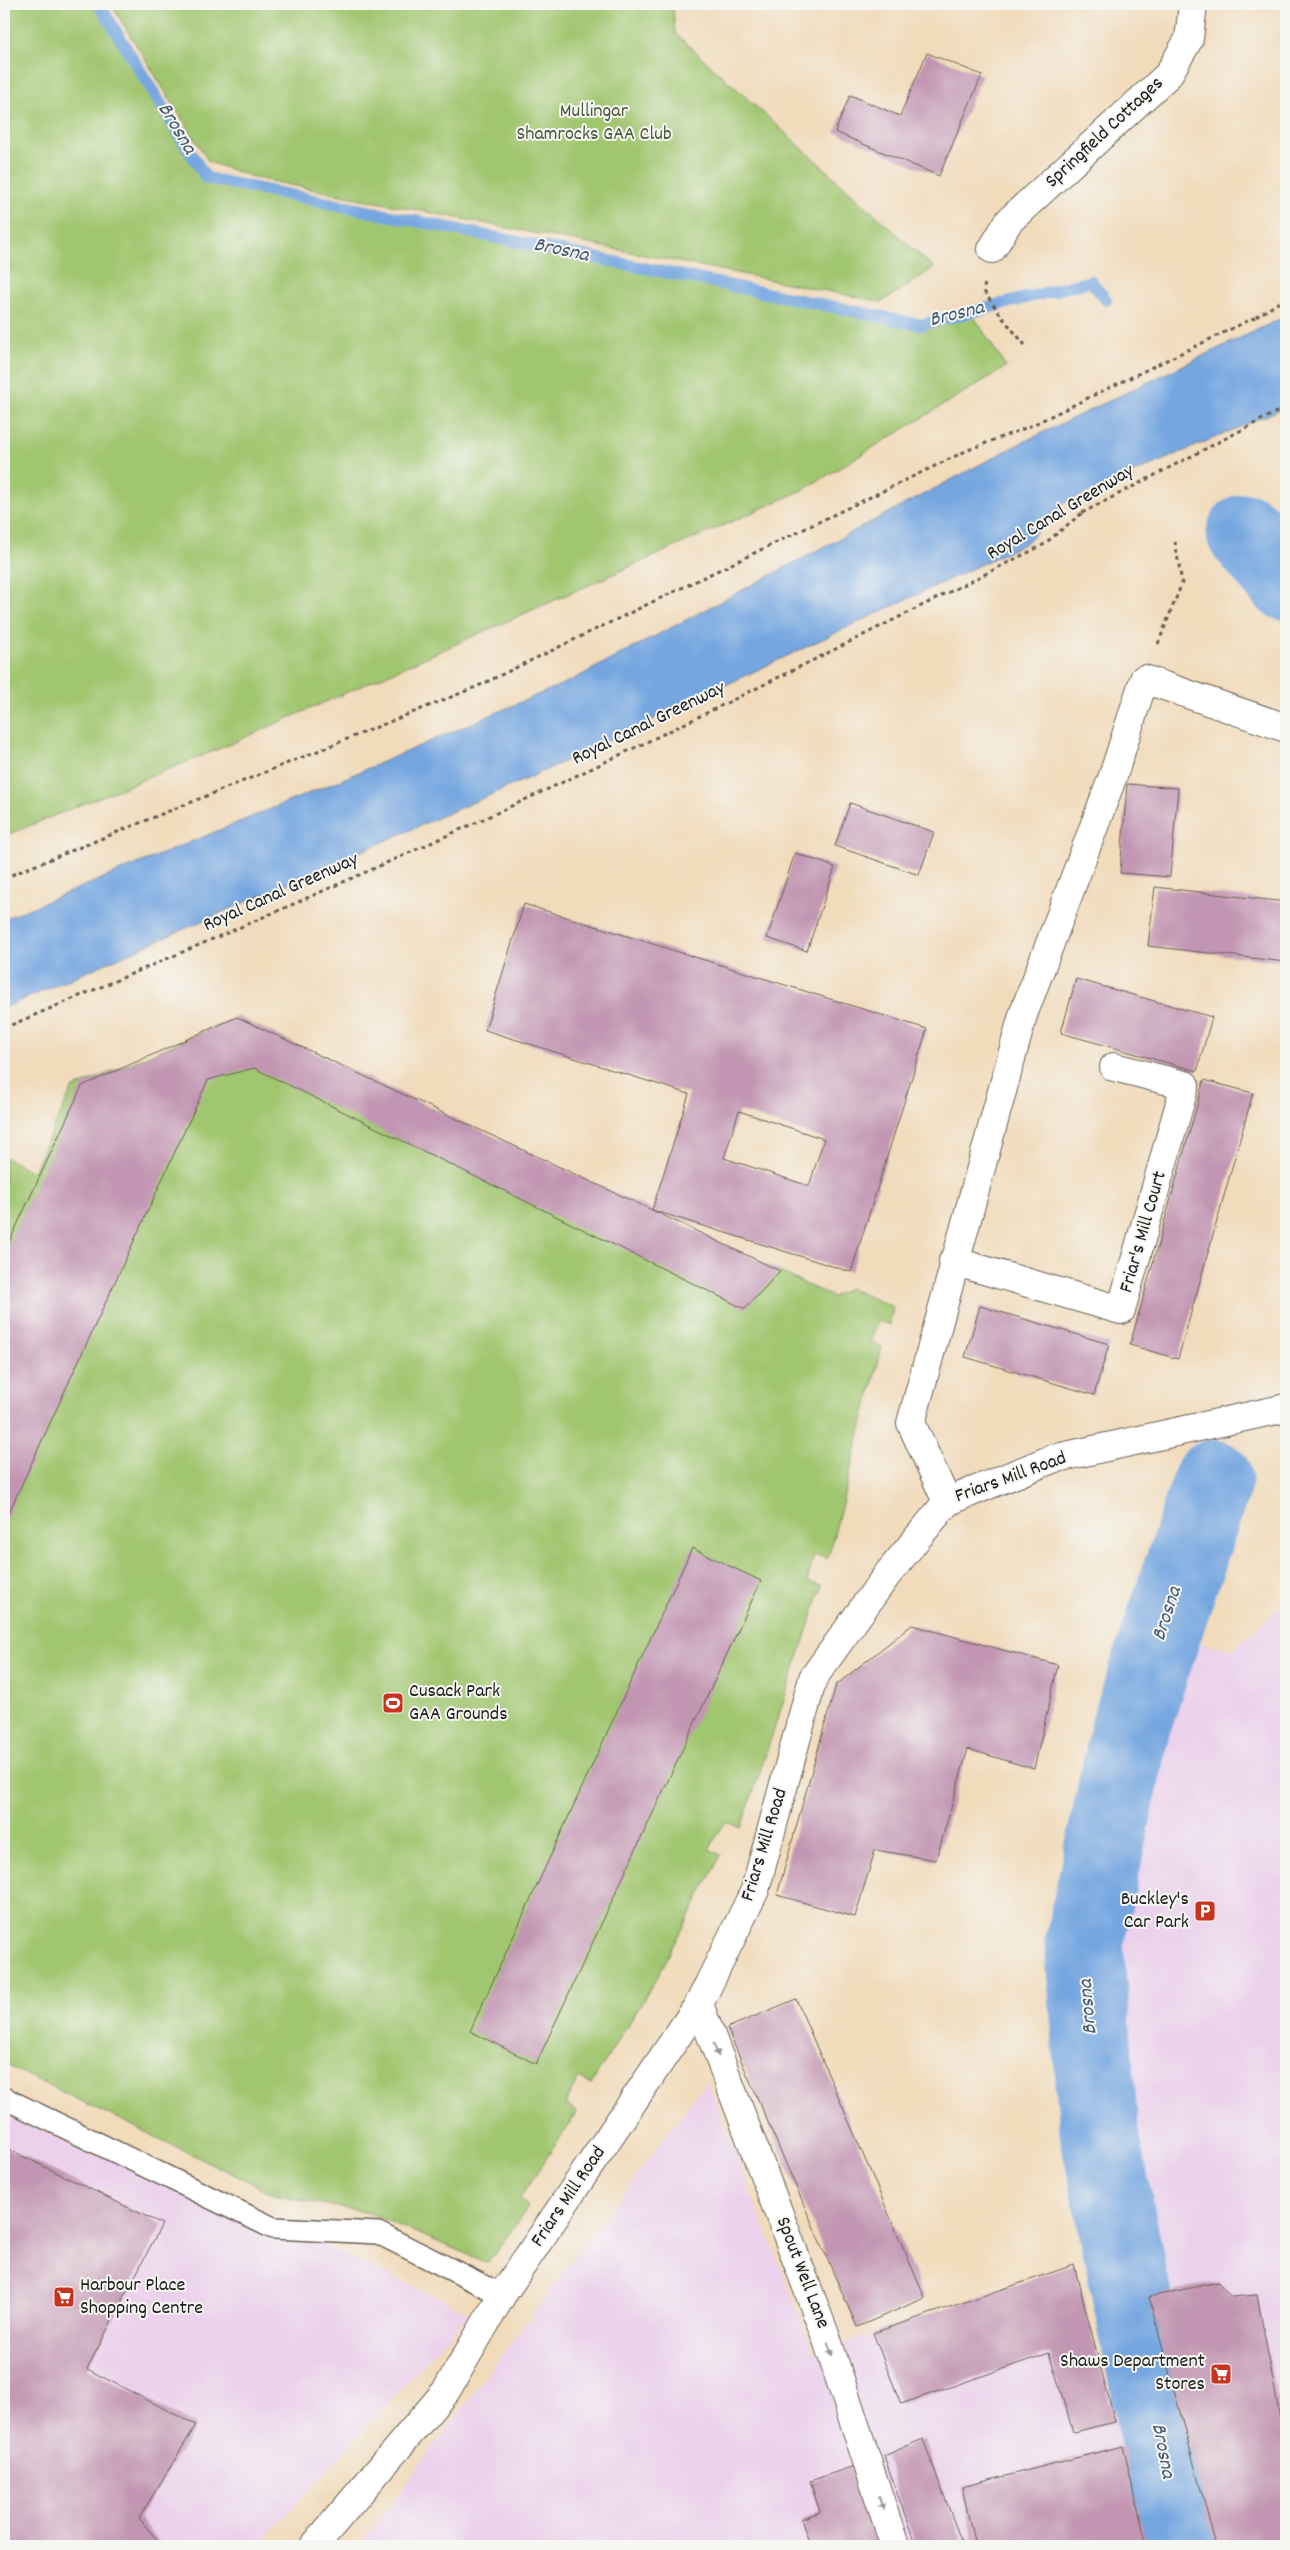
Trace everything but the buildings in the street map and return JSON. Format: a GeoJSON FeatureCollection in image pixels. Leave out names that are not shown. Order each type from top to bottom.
{"type":"FeatureCollection","features":[{"type":"Feature","properties":{"kind":"street","name":"Springfield Cottages"},"geometry":{"type":"LineString","coordinates":[[992,249],[1009,221],[1168,75],[1189,39],[1194,4]]}},
{"type":"Feature","properties":{"kind":"street"},"geometry":{"type":"LineString","coordinates":[[946,1502],[910,1423],[953,1262],[1023,1015],[1113,776],[1144,679],[1286,728]]}},
{"type":"Feature","properties":{"kind":"street","name":"Friar's Mill Court"},"geometry":{"type":"LineString","coordinates":[[953,1262],[1121,1310],[1185,1085],[1114,1067]]}},
{"type":"Feature","properties":{"kind":"street","name":"Friars Mill Road"},"geometry":{"type":"LineString","coordinates":[[314,2546],[446,2391],[502,2295],[699,2004],[756,1890],[813,1678],[887,1574],[946,1502],[1052,1459],[1286,1408]]}},
{"type":"Feature","properties":{"kind":"street","name":"Spout Well Lane"},"geometry":{"type":"LineString","coordinates":[[699,2004],[826,2337],[896,2546]]}},
{"type":"Feature","properties":{"kind":"lane"},"geometry":{"type":"LineString","coordinates":[[4,2098],[273,2228],[378,2232],[502,2295]]}},
{"type":"Feature","properties":{"kind":"path"},"geometry":{"type":"LineString","coordinates":[[983,290],[1002,317],[1026,345]]}},
{"type":"Feature","properties":{"kind":"path"},"geometry":{"type":"LineString","coordinates":[[4,878],[476,687],[968,450],[1028,427],[1256,317],[1286,298]]}},
{"type":"Feature","properties":{"kind":"path","name":"Royal Canal Greenway"},"geometry":{"type":"LineString","coordinates":[[4,1028],[230,933],[561,783],[752,691],[1043,545],[1082,513],[1286,407]]}},
{"type":"Feature","properties":{"kind":"path"},"geometry":{"type":"LineString","coordinates":[[1144,679],[1182,583],[1175,542]]}},
{"type":"Feature","properties":{"kind":"shaded area","name":"Buckley's Car Park"},"geometry":{"type":"Polygon","coordinates":[[[1286,1602],[1286,2546],[1206,2546],[1136,2262],[1113,2054],[1115,1880],[1170,1637],[1232,1650],[1286,1602]]]}},
{"type":"Feature","properties":{"kind":"shaded area"},"geometry":{"type":"Polygon","coordinates":[[[707,2081],[814,2353],[1074,2265],[1123,2446],[1147,2546],[359,2546],[707,2081]]]}},
{"type":"Feature","properties":{"kind":"shaded area"},"geometry":{"type":"Polygon","coordinates":[[[4,2094],[470,2313],[258,2546],[4,2546],[4,2094]]]}},
{"type":"Feature","properties":{"kind":"green space"},"geometry":{"type":"Polygon","coordinates":[[[4,4],[99,4],[206,178],[921,325],[971,312],[1006,367],[803,490],[226,746],[4,836],[4,4]]]}},
{"type":"Feature","properties":{"kind":"green space","name":"Mullingar Shamrocks GAA Club"},"geometry":{"type":"Polygon","coordinates":[[[111,4],[673,4],[675,33],[934,268],[882,302],[256,178],[209,162],[111,4]]]}},
{"type":"Feature","properties":{"kind":"green space","name":"Cusack Park GAA Grounds"},"geometry":{"type":"Polygon","coordinates":[[[237,1017],[833,1297],[849,1288],[893,1307],[890,1325],[878,1321],[870,1342],[882,1347],[828,1558],[814,1555],[807,1582],[822,1586],[741,1828],[726,1821],[709,1849],[721,1855],[658,1976],[591,2084],[579,2078],[565,2103],[577,2112],[520,2198],[528,2207],[488,2263],[369,2213],[279,2196],[4,2064],[4,1157],[33,1172],[72,1089],[237,1017]]]}},
{"type":"Feature","properties":{"kind":"water"},"geometry":{"type":"Polygon","coordinates":[[[1286,316],[1286,407],[1064,503],[1026,543],[531,777],[4,1008],[4,919],[336,782],[572,680],[1017,445],[1286,316]]]}},
{"type":"Feature","properties":{"kind":"waterway","name":"Brosna"},"geometry":{"type":"LineString","coordinates":[[99,4],[206,178],[921,325],[1091,281],[1106,300]]}},
{"type":"Feature","properties":{"kind":"waterway","name":"Brosna"},"geometry":{"type":"LineString","coordinates":[[1246,533],[1286,581]]}},
{"type":"Feature","properties":{"kind":"waterway","name":"Brosna"},"geometry":{"type":"LineString","coordinates":[[1181,2546],[1099,2131],[1084,1943],[1131,1725],[1213,1479]]}},
{"type":"Feature","properties":{"kind":"place","name":"Cusack Park GAA Grounds"},"geometry":{"type":"Point","coordinates":[393,1703]}},
{"type":"Feature","properties":{"kind":"place","name":"Buckley's Car Park"},"geometry":{"type":"Point","coordinates":[1205,1911]}},
{"type":"Feature","properties":{"kind":"place","name":"Harbour Place Shopping Centre"},"geometry":{"type":"Point","coordinates":[64,2297]}},
{"type":"Feature","properties":{"kind":"place","name":"Shaws Department Stores"},"geometry":{"type":"Point","coordinates":[1221,2374]}}]}
